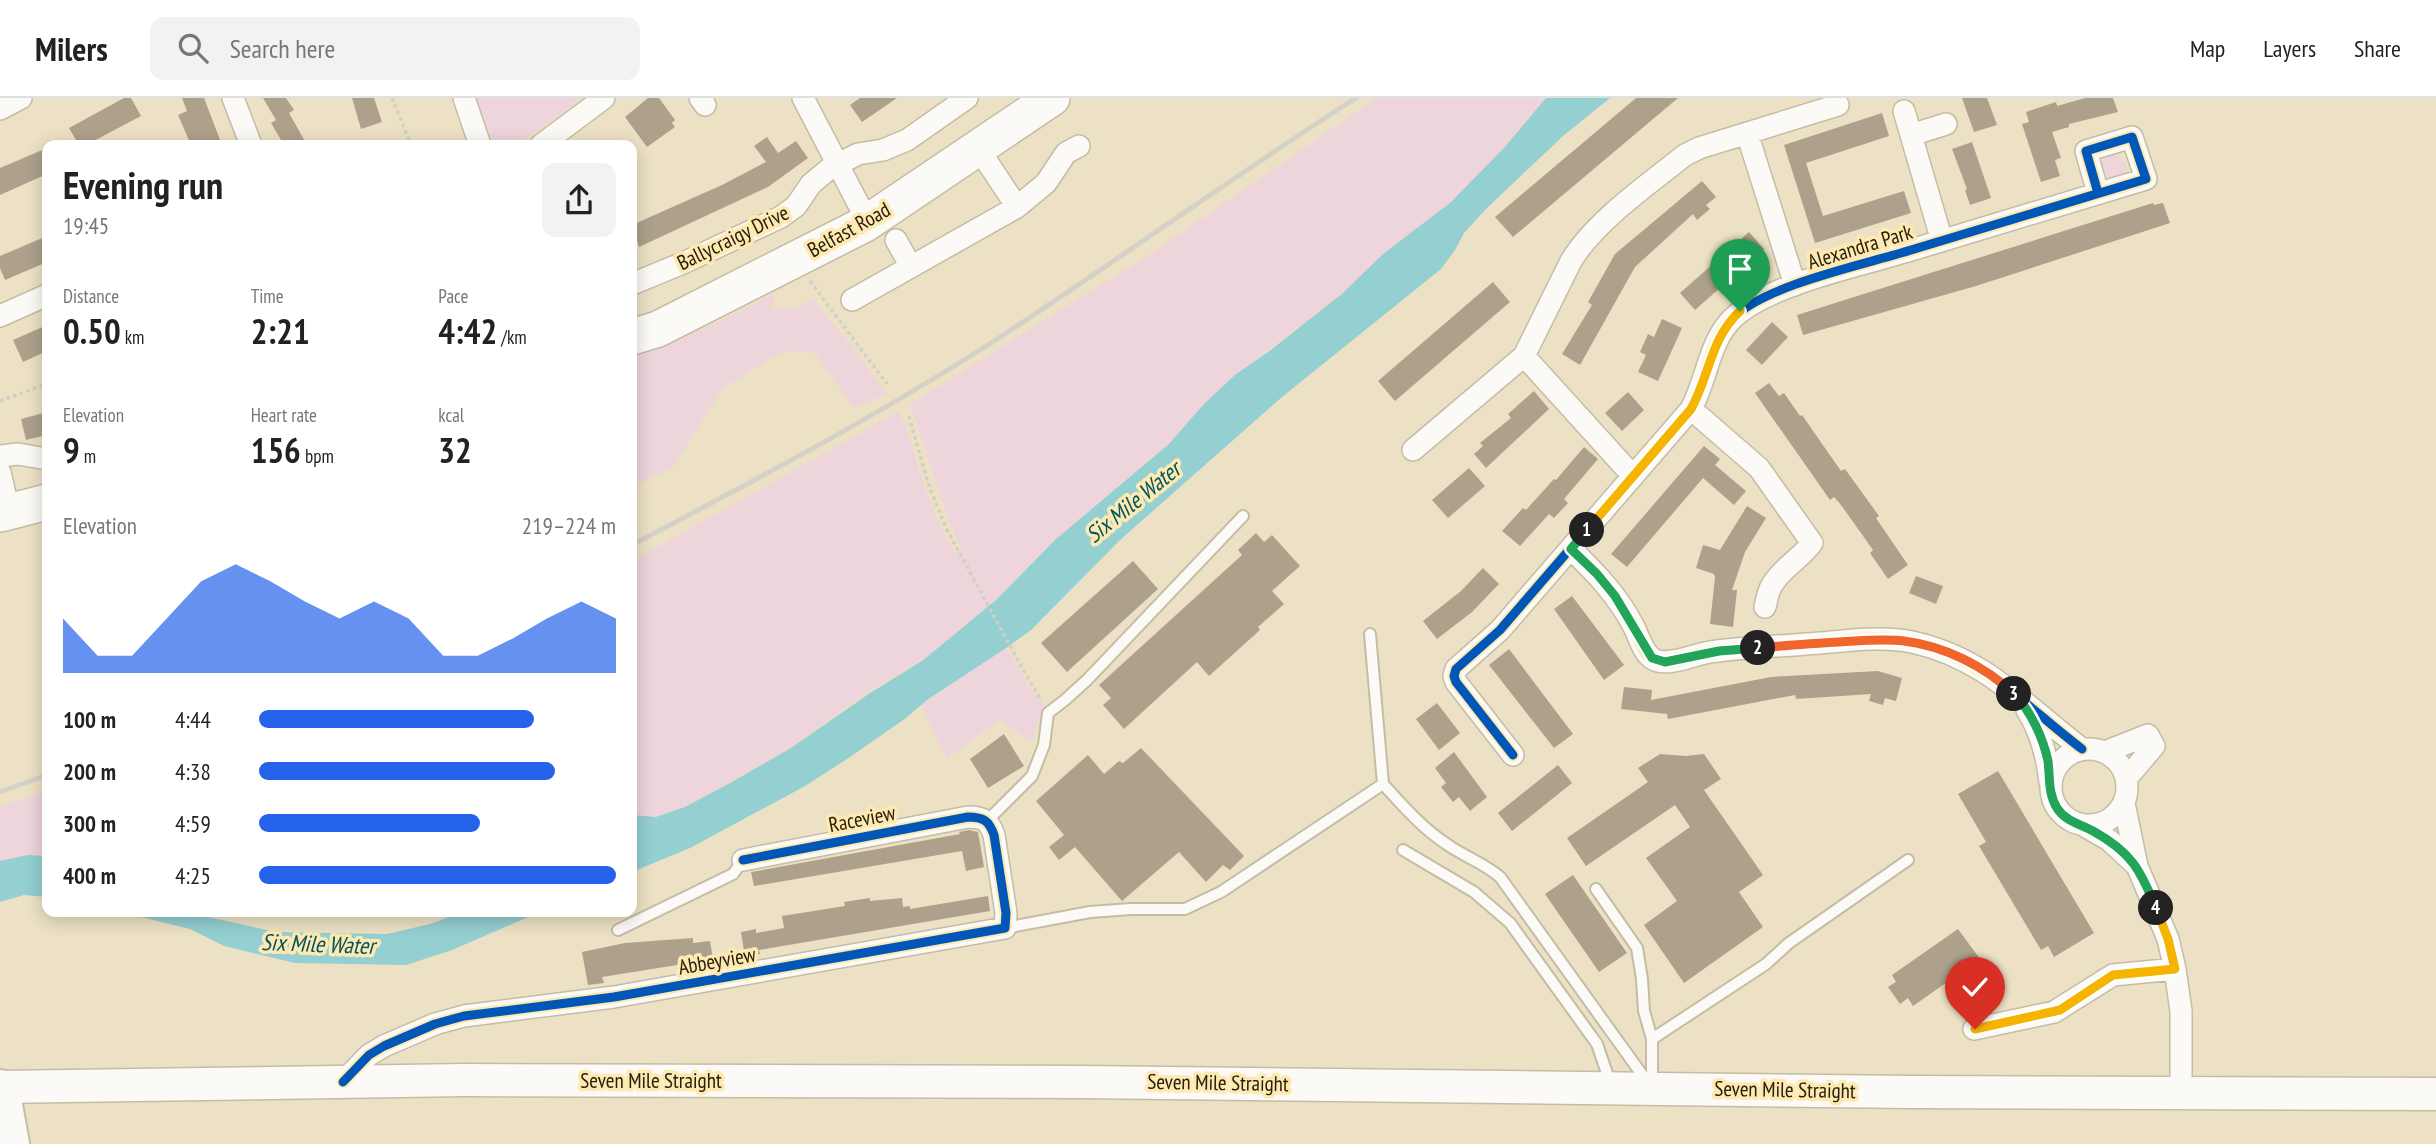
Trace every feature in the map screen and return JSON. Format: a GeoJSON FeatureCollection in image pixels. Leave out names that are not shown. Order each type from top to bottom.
{"type":"FeatureCollection","features":[{"type":"Feature","properties":{"kind":"highway"},"geometry":{"type":"LineString","coordinates":[[0,1088],[10,1144]]}},
{"type":"Feature","properties":{"kind":"main road","name":"Belfast Road"},"geometry":{"type":"LineString","coordinates":[[637,335],[658,329],[865,224],[1052,98]]}},
{"type":"Feature","properties":{"kind":"main road"},"geometry":{"type":"LineString","coordinates":[[5,513],[42,503]]}},
{"type":"Feature","properties":{"kind":"main road","name":"Seven Mile Straight"},"geometry":{"type":"LineString","coordinates":[[0,1088],[465,1080],[1083,1082],[1912,1092],[2436,1094]]}},
{"type":"Feature","properties":{"kind":"street"},"geometry":{"type":"LineString","coordinates":[[0,109],[21,98]]}},
{"type":"Feature","properties":{"kind":"street"},"geometry":{"type":"LineString","coordinates":[[233,98],[249,140]]}},
{"type":"Feature","properties":{"kind":"street"},"geometry":{"type":"LineString","coordinates":[[464,98],[478,140]]}},
{"type":"Feature","properties":{"kind":"street"},"geometry":{"type":"LineString","coordinates":[[548,140],[604,98]]}},
{"type":"Feature","properties":{"kind":"street"},"geometry":{"type":"LineString","coordinates":[[803,98],[861,209],[865,224]]}},
{"type":"Feature","properties":{"kind":"street","name":"Ballycraigy Drive"},"geometry":{"type":"LineString","coordinates":[[637,282],[684,263],[781,216],[801,202],[816,179],[836,164],[858,153],[883,150],[907,140],[967,98]]}},
{"type":"Feature","properties":{"kind":"street"},"geometry":{"type":"LineString","coordinates":[[1413,450],[1524,356],[1571,261],[1597,229],[1692,150],[1838,105]]}},
{"type":"Feature","properties":{"kind":"street","name":"Alexandra Park"},"geometry":{"type":"LineString","coordinates":[[1904,111],[1942,241]]}},
{"type":"Feature","properties":{"kind":"street"},"geometry":{"type":"LineString","coordinates":[[1911,135],[1946,124]]}},
{"type":"Feature","properties":{"kind":"street","name":"Alexandra Park"},"geometry":{"type":"LineString","coordinates":[[1747,134],[1795,285]]}},
{"type":"Feature","properties":{"kind":"street"},"geometry":{"type":"LineString","coordinates":[[852,300],[1017,207],[1046,183],[1052,157],[1079,146]]}},
{"type":"Feature","properties":{"kind":"street"},"geometry":{"type":"LineString","coordinates":[[978,148],[1017,207]]}},
{"type":"Feature","properties":{"kind":"street","name":"Alexandra Park"},"geometry":{"type":"LineString","coordinates":[[1513,755],[1456,682],[1455,672],[1458,665],[1500,630],[1691,409],[1718,339],[1726,325],[1740,311],[1754,302],[1795,285],[2098,193]]}},
{"type":"Feature","properties":{"kind":"street"},"geometry":{"type":"LineString","coordinates":[[896,240],[911,267]]}},
{"type":"Feature","properties":{"kind":"street"},"geometry":{"type":"LineString","coordinates":[[0,316],[42,297]]}},
{"type":"Feature","properties":{"kind":"street"},"geometry":{"type":"LineString","coordinates":[[1524,356],[1632,475]]}},
{"type":"Feature","properties":{"kind":"street"},"geometry":{"type":"LineString","coordinates":[[1691,409],[1759,468],[1812,543],[1800,559],[1782,572],[1771,586],[1765,607]]}},
{"type":"Feature","properties":{"kind":"street"},"geometry":{"type":"LineString","coordinates":[[0,456],[18,454],[42,458]]}},
{"type":"Feature","properties":{"kind":"street"},"geometry":{"type":"LineString","coordinates":[[0,472],[5,513]]}},
{"type":"Feature","properties":{"kind":"street"},"geometry":{"type":"LineString","coordinates":[[1571,549],[1606,585],[1624,610],[1647,654],[1659,662],[1719,651],[1894,640],[1924,645],[1971,663],[1993,676],[2082,749]]}},
{"type":"Feature","properties":{"kind":"street"},"geometry":{"type":"LineString","coordinates":[[2018,697],[2040,736],[2047,758],[2051,793],[2061,814],[2070,821],[2081,824],[2094,825],[2106,821],[2124,803],[2127,791],[2122,768],[2115,759],[2094,748],[2082,749],[2061,760],[2050,782]]}},
{"type":"Feature","properties":{"kind":"street"},"geometry":{"type":"LineString","coordinates":[[2105,752],[2148,735],[2154,746],[2126,779]]}},
{"type":"Feature","properties":{"kind":"street"},"geometry":{"type":"LineString","coordinates":[[2124,803],[2137,866],[2168,939],[2175,969],[2180,1011],[2181,1092]]}},
{"type":"Feature","properties":{"kind":"street","name":"Raceview"},"geometry":{"type":"LineString","coordinates":[[743,860],[968,817],[987,821]]}},
{"type":"Feature","properties":{"kind":"street"},"geometry":{"type":"LineString","coordinates":[[987,821],[994,835],[1006,928]]}},
{"type":"Feature","properties":{"kind":"street"},"geometry":{"type":"LineString","coordinates":[[2081,824],[2109,840],[2137,866]]}},
{"type":"Feature","properties":{"kind":"street","name":"Abbeyview"},"geometry":{"type":"LineString","coordinates":[[343,1082],[369,1055],[384,1045],[435,1024],[464,1016],[614,997],[1006,928]]}},
{"type":"Feature","properties":{"kind":"street"},"geometry":{"type":"LineString","coordinates":[[1975,1029],[2060,1010],[2113,975],[2175,969]]}},
{"type":"Feature","properties":{"kind":"lane"},"geometry":{"type":"LineString","coordinates":[[987,821],[1032,776],[1044,745],[1048,713],[1087,680],[1243,516]]}},
{"type":"Feature","properties":{"kind":"lane"},"geometry":{"type":"LineString","coordinates":[[1370,634],[1383,784],[1425,828],[1445,844],[1492,869],[1500,877],[1652,1088]]}},
{"type":"Feature","properties":{"kind":"lane"},"geometry":{"type":"LineString","coordinates":[[1006,928],[1090,912],[1185,909],[1221,892],[1383,784]]}},
{"type":"Feature","properties":{"kind":"lane"},"geometry":{"type":"LineString","coordinates":[[1403,850],[1474,892],[1510,923],[1597,1044],[1612,1087]]}},
{"type":"Feature","properties":{"kind":"lane"},"geometry":{"type":"LineString","coordinates":[[618,930],[733,874],[743,860]]}},
{"type":"Feature","properties":{"kind":"lane"},"geometry":{"type":"LineString","coordinates":[[1652,1039],[1766,964],[1789,943],[1908,860]]}},
{"type":"Feature","properties":{"kind":"lane"},"geometry":{"type":"LineString","coordinates":[[1596,889],[1637,948],[1644,1011],[1652,1039],[1652,1088]]}},
{"type":"Feature","properties":{"kind":"path"},"geometry":{"type":"LineString","coordinates":[[392,98],[409,140]]}},
{"type":"Feature","properties":{"kind":"path"},"geometry":{"type":"LineString","coordinates":[[810,281],[887,384]]}},
{"type":"Feature","properties":{"kind":"path"},"geometry":{"type":"LineString","coordinates":[[0,401],[42,386]]}},
{"type":"Feature","properties":{"kind":"path"},"geometry":{"type":"LineString","coordinates":[[909,416],[928,483],[956,547],[1045,705]]}},
{"type":"Feature","properties":{"kind":"shaded area"},"geometry":{"type":"Polygon","coordinates":[[[474,98],[580,98],[530,136],[520,140],[492,138],[474,98]]]}},
{"type":"Feature","properties":{"kind":"shaded area"},"geometry":{"type":"Polygon","coordinates":[[[1377,98],[1546,98],[1504,148],[1451,203],[1383,254],[1343,293],[1254,361],[1168,445],[1054,541],[996,600],[922,661],[869,691],[791,748],[732,782],[685,807],[656,817],[637,815],[637,558],[898,412],[933,508],[955,553],[961,549],[910,404],[1143,259],[1377,98]]]}},
{"type":"Feature","properties":{"kind":"shaded area"},"geometry":{"type":"Polygon","coordinates":[[[2114,155],[2123,158],[2126,167],[2123,176],[2114,179],[2105,176],[2102,167],[2105,158],[2114,155]]]}},
{"type":"Feature","properties":{"kind":"shaded area"},"geometry":{"type":"Polygon","coordinates":[[[774,294],[772,310],[783,307],[798,309],[811,297],[887,393],[854,409],[815,353],[783,351],[723,388],[672,468],[637,485],[637,357],[684,338],[774,294]]]}},
{"type":"Feature","properties":{"kind":"shaded area"},"geometry":{"type":"Polygon","coordinates":[[[1006,648],[1044,706],[1031,742],[999,720],[947,759],[921,705],[1006,648]]]}},
{"type":"Feature","properties":{"kind":"shaded area"},"geometry":{"type":"Polygon","coordinates":[[[42,792],[42,857],[0,861],[0,807],[42,792]]]}},
{"type":"Feature","properties":{"kind":"water","name":"Six Mile Water"},"geometry":{"type":"Polygon","coordinates":[[[1546,98],[1610,98],[1563,136],[1485,210],[1464,233],[1441,269],[1282,397],[1120,540],[1031,630],[805,786],[690,848],[637,870],[637,815],[656,817],[685,807],[732,782],[791,748],[870,693],[922,661],[996,600],[1056,539],[1168,445],[1205,403],[1235,375],[1343,293],[1383,254],[1450,203],[1504,148],[1546,98]]]}},
{"type":"Feature","properties":{"kind":"water"},"geometry":{"type":"Polygon","coordinates":[[[28,855],[42,856],[42,897],[24,895],[0,902],[0,861],[28,855]]]}},
{"type":"Feature","properties":{"kind":"water","name":"Six Mile Water"},"geometry":{"type":"Polygon","coordinates":[[[141,917],[208,917],[276,932],[387,934],[449,917],[528,917],[452,950],[406,965],[295,963],[224,946],[190,929],[141,917]]]}},
{"type":"Feature","properties":{"kind":"building"},"geometry":{"type":"Polygon","coordinates":[[[124,98],[131,98],[141,116],[95,140],[76,140],[69,128],[124,98]]]}},
{"type":"Feature","properties":{"kind":"building"},"geometry":{"type":"Polygon","coordinates":[[[182,98],[204,98],[220,140],[189,140],[178,115],[187,111],[182,98]]]}},
{"type":"Feature","properties":{"kind":"building"},"geometry":{"type":"Polygon","coordinates":[[[263,98],[286,98],[294,110],[289,113],[304,140],[281,140],[271,123],[276,120],[263,98]]]}},
{"type":"Feature","properties":{"kind":"building"},"geometry":{"type":"Polygon","coordinates":[[[352,98],[374,98],[382,122],[361,129],[352,98]]]}},
{"type":"Feature","properties":{"kind":"building"},"geometry":{"type":"Polygon","coordinates":[[[648,98],[659,98],[675,120],[672,123],[675,127],[647,147],[625,117],[648,98]]]}},
{"type":"Feature","properties":{"kind":"building"},"geometry":{"type":"Polygon","coordinates":[[[860,98],[897,98],[862,122],[850,105],[860,98]]]}},
{"type":"Feature","properties":{"kind":"building"},"geometry":{"type":"Polygon","coordinates":[[[1636,98],[1678,98],[1513,237],[1495,217],[1636,98]]]}},
{"type":"Feature","properties":{"kind":"building"},"geometry":{"type":"Polygon","coordinates":[[[1962,98],[1987,98],[1997,125],[1974,132],[1962,98]]]}},
{"type":"Feature","properties":{"kind":"building"},"geometry":{"type":"Polygon","coordinates":[[[2085,98],[2113,98],[2118,112],[2069,124],[2069,127],[2052,132],[2061,158],[2055,160],[2060,176],[2041,182],[2022,124],[2029,122],[2026,112],[2056,102],[2057,106],[2085,98]]]}},
{"type":"Feature","properties":{"kind":"building"},"geometry":{"type":"Polygon","coordinates":[[[1882,113],[1889,136],[1806,163],[1823,216],[1904,191],[1911,213],[1815,243],[1784,145],[1882,113]]]}},
{"type":"Feature","properties":{"kind":"building"},"geometry":{"type":"Polygon","coordinates":[[[767,137],[778,153],[796,141],[808,158],[768,187],[639,247],[637,223],[766,162],[754,146],[767,137]]]}},
{"type":"Feature","properties":{"kind":"building"},"geometry":{"type":"Polygon","coordinates":[[[1972,142],[1991,198],[1970,205],[1952,149],[1972,142]]]}},
{"type":"Feature","properties":{"kind":"building"},"geometry":{"type":"Polygon","coordinates":[[[42,150],[42,176],[0,195],[0,168],[42,150]]]}},
{"type":"Feature","properties":{"kind":"building"},"geometry":{"type":"Polygon","coordinates":[[[1702,181],[1716,197],[1706,205],[1710,209],[1697,220],[1693,214],[1635,267],[1580,365],[1562,354],[1592,305],[1588,302],[1615,254],[1702,181]]]}},
{"type":"Feature","properties":{"kind":"building"},"geometry":{"type":"Polygon","coordinates":[[[2153,203],[2163,203],[2170,223],[1976,286],[1803,335],[1797,315],[2153,203]]]}},
{"type":"Feature","properties":{"kind":"building"},"geometry":{"type":"Polygon","coordinates":[[[1749,232],[1764,249],[1695,310],[1680,293],[1749,232]]]}},
{"type":"Feature","properties":{"kind":"building"},"geometry":{"type":"Polygon","coordinates":[[[42,238],[42,264],[5,280],[0,268],[0,256],[42,238]]]}},
{"type":"Feature","properties":{"kind":"building"},"geometry":{"type":"Polygon","coordinates":[[[1493,282],[1510,302],[1395,401],[1378,381],[1493,282]]]}},
{"type":"Feature","properties":{"kind":"building"},"geometry":{"type":"Polygon","coordinates":[[[1662,319],[1682,328],[1658,381],[1638,372],[1646,355],[1640,352],[1648,334],[1654,337],[1662,319]]]}},
{"type":"Feature","properties":{"kind":"building"},"geometry":{"type":"Polygon","coordinates":[[[1772,322],[1788,337],[1762,365],[1746,350],[1772,322]]]}},
{"type":"Feature","properties":{"kind":"building"},"geometry":{"type":"Polygon","coordinates":[[[42,327],[42,353],[23,362],[13,340],[42,327]]]}},
{"type":"Feature","properties":{"kind":"building"},"geometry":{"type":"Polygon","coordinates":[[[1769,383],[1779,396],[1784,393],[1841,471],[1845,469],[1879,516],[1876,518],[1908,565],[1888,579],[1870,553],[1873,550],[1841,505],[1834,497],[1830,500],[1755,393],[1769,383]]]}},
{"type":"Feature","properties":{"kind":"building"},"geometry":{"type":"Polygon","coordinates":[[[1534,391],[1549,409],[1486,468],[1474,454],[1483,446],[1480,443],[1511,418],[1508,414],[1534,391]]]}},
{"type":"Feature","properties":{"kind":"building"},"geometry":{"type":"Polygon","coordinates":[[[1628,392],[1644,410],[1622,431],[1605,413],[1628,392]]]}},
{"type":"Feature","properties":{"kind":"building"},"geometry":{"type":"Polygon","coordinates":[[[42,413],[42,436],[26,440],[21,419],[42,413]]]}},
{"type":"Feature","properties":{"kind":"building"},"geometry":{"type":"Polygon","coordinates":[[[1704,446],[1720,459],[1715,465],[1746,491],[1734,505],[1703,478],[1627,567],[1611,554],[1704,446]]]}},
{"type":"Feature","properties":{"kind":"building"},"geometry":{"type":"Polygon","coordinates":[[[1584,447],[1598,459],[1564,499],[1568,503],[1554,518],[1549,514],[1520,546],[1502,531],[1523,508],[1526,510],[1554,479],[1556,480],[1584,447]]]}},
{"type":"Feature","properties":{"kind":"building"},"geometry":{"type":"Polygon","coordinates":[[[1469,468],[1485,486],[1448,518],[1432,500],[1469,468]]]}},
{"type":"Feature","properties":{"kind":"building"},"geometry":{"type":"Polygon","coordinates":[[[1747,506],[1766,518],[1745,552],[1732,590],[1737,590],[1733,627],[1710,624],[1715,577],[1714,574],[1696,568],[1703,545],[1720,550],[1747,506]]]}},
{"type":"Feature","properties":{"kind":"building"},"geometry":{"type":"Polygon","coordinates":[[[1256,533],[1264,542],[1272,535],[1300,566],[1272,591],[1284,604],[1258,627],[1260,630],[1209,676],[1197,662],[1124,729],[1103,705],[1111,698],[1099,685],[1242,555],[1238,550],[1256,533]]]}},
{"type":"Feature","properties":{"kind":"building"},"geometry":{"type":"Polygon","coordinates":[[[1133,561],[1158,589],[1067,672],[1041,643],[1133,561]]]}},
{"type":"Feature","properties":{"kind":"building"},"geometry":{"type":"Polygon","coordinates":[[[1483,568],[1499,584],[1472,612],[1437,639],[1423,621],[1461,591],[1483,568]]]}},
{"type":"Feature","properties":{"kind":"building"},"geometry":{"type":"Polygon","coordinates":[[[1916,576],[1943,586],[1936,604],[1909,593],[1916,576]]]}},
{"type":"Feature","properties":{"kind":"building"},"geometry":{"type":"Polygon","coordinates":[[[1572,596],[1624,665],[1604,680],[1554,609],[1572,596]]]}},
{"type":"Feature","properties":{"kind":"building"},"geometry":{"type":"Polygon","coordinates":[[[1509,649],[1573,734],[1554,748],[1489,665],[1509,649]]]}},
{"type":"Feature","properties":{"kind":"building"},"geometry":{"type":"Polygon","coordinates":[[[1878,671],[1902,678],[1896,701],[1885,698],[1883,705],[1869,701],[1871,694],[1796,699],[1795,695],[1668,719],[1667,714],[1621,709],[1624,687],[1652,690],[1651,700],[1771,677],[1878,671]]]}},
{"type":"Feature","properties":{"kind":"building"},"geometry":{"type":"Polygon","coordinates":[[[1437,703],[1460,733],[1439,750],[1416,719],[1437,703]]]}},
{"type":"Feature","properties":{"kind":"building"},"geometry":{"type":"Polygon","coordinates":[[[1004,734],[1024,766],[988,788],[970,759],[1004,734]]]}},
{"type":"Feature","properties":{"kind":"building"},"geometry":{"type":"Polygon","coordinates":[[[1141,748],[1244,856],[1230,870],[1223,865],[1206,882],[1179,852],[1122,901],[1075,847],[1059,860],[1049,847],[1064,835],[1036,801],[1088,755],[1104,774],[1141,748]]]}},
{"type":"Feature","properties":{"kind":"building"},"geometry":{"type":"Polygon","coordinates":[[[1454,752],[1487,797],[1470,811],[1459,797],[1453,802],[1441,787],[1446,783],[1435,768],[1454,752]]]}},
{"type":"Feature","properties":{"kind":"building"},"geometry":{"type":"Polygon","coordinates":[[[1660,754],[1704,754],[1721,779],[1704,790],[1763,875],[1739,892],[1763,927],[1684,983],[1644,925],[1677,901],[1646,858],[1690,827],[1675,805],[1586,866],[1567,838],[1648,782],[1638,768],[1660,754]]]}},
{"type":"Feature","properties":{"kind":"building"},"geometry":{"type":"Polygon","coordinates":[[[1558,765],[1572,783],[1512,831],[1498,813],[1558,765]]]}},
{"type":"Feature","properties":{"kind":"building"},"geometry":{"type":"Polygon","coordinates":[[[1998,771],[2094,933],[2054,957],[2048,946],[2041,950],[1979,846],[1986,842],[1958,794],[1998,771]]]}},
{"type":"Feature","properties":{"kind":"building"},"geometry":{"type":"Polygon","coordinates":[[[959,832],[978,832],[984,867],[966,871],[962,851],[754,886],[751,872],[960,834],[959,832]]]}},
{"type":"Feature","properties":{"kind":"building"},"geometry":{"type":"Polygon","coordinates":[[[1573,875],[1627,953],[1599,972],[1545,894],[1573,875]]]}},
{"type":"Feature","properties":{"kind":"building"},"geometry":{"type":"Polygon","coordinates":[[[988,896],[990,911],[759,950],[760,954],[745,957],[741,932],[756,929],[756,933],[784,928],[782,916],[845,906],[844,902],[870,898],[870,901],[902,898],[903,907],[910,906],[910,909],[988,896]]]}},
{"type":"Feature","properties":{"kind":"building"},"geometry":{"type":"Polygon","coordinates":[[[1958,929],[1980,959],[1913,1006],[1908,998],[1900,1004],[1888,987],[1896,982],[1892,975],[1958,929]]]}},
{"type":"Feature","properties":{"kind":"building"},"geometry":{"type":"Polygon","coordinates":[[[693,938],[693,943],[710,941],[714,965],[697,967],[696,962],[602,977],[604,983],[588,985],[582,952],[625,943],[693,938]]]}},
{"type":"Feature","properties":{"kind":"railway"},"geometry":{"type":"LineString","coordinates":[[637,542],[825,441],[968,358],[1356,98]]}},
{"type":"Feature","properties":{"kind":"railway"},"geometry":{"type":"LineString","coordinates":[[0,792],[42,777]]}},
{"type":"Feature","properties":{"kind":"cycle path"},"geometry":{"type":"LineString","coordinates":[[1513,755],[1456,682],[1456,669],[1500,630],[1691,409],[1713,349],[1733,318],[1749,306],[1792,285],[2146,179],[2132,137],[2086,151],[2098,193]]}},
{"type":"Feature","properties":{"kind":"cycle path"},"geometry":{"type":"LineString","coordinates":[[1571,549],[1614,595],[1647,653],[1658,661],[1742,648],[1873,639],[1912,642],[1962,659],[1983,672],[2023,700],[2082,749]]}},
{"type":"Feature","properties":{"kind":"cycle path"},"geometry":{"type":"LineString","coordinates":[[343,1082],[369,1055],[384,1046],[435,1024],[464,1016],[614,997],[1005,928],[1006,913],[994,835],[988,823],[982,819],[968,817],[743,860]]}},
{"type":"Feature","properties":{"kind":"route"},"geometry":{"type":"LineString","coordinates":[[1740,311],[1726,325],[1718,339],[1691,409],[1571,549],[1606,585],[1624,610],[1647,654],[1659,662],[1719,651],[1894,640],[1924,645],[1971,663],[1993,676],[2018,697],[2040,736],[2047,758],[2054,804],[2070,821],[2081,824],[2109,840],[2137,866],[2168,939],[2175,969],[2113,975],[2060,1010],[1975,1029]]}}]}
